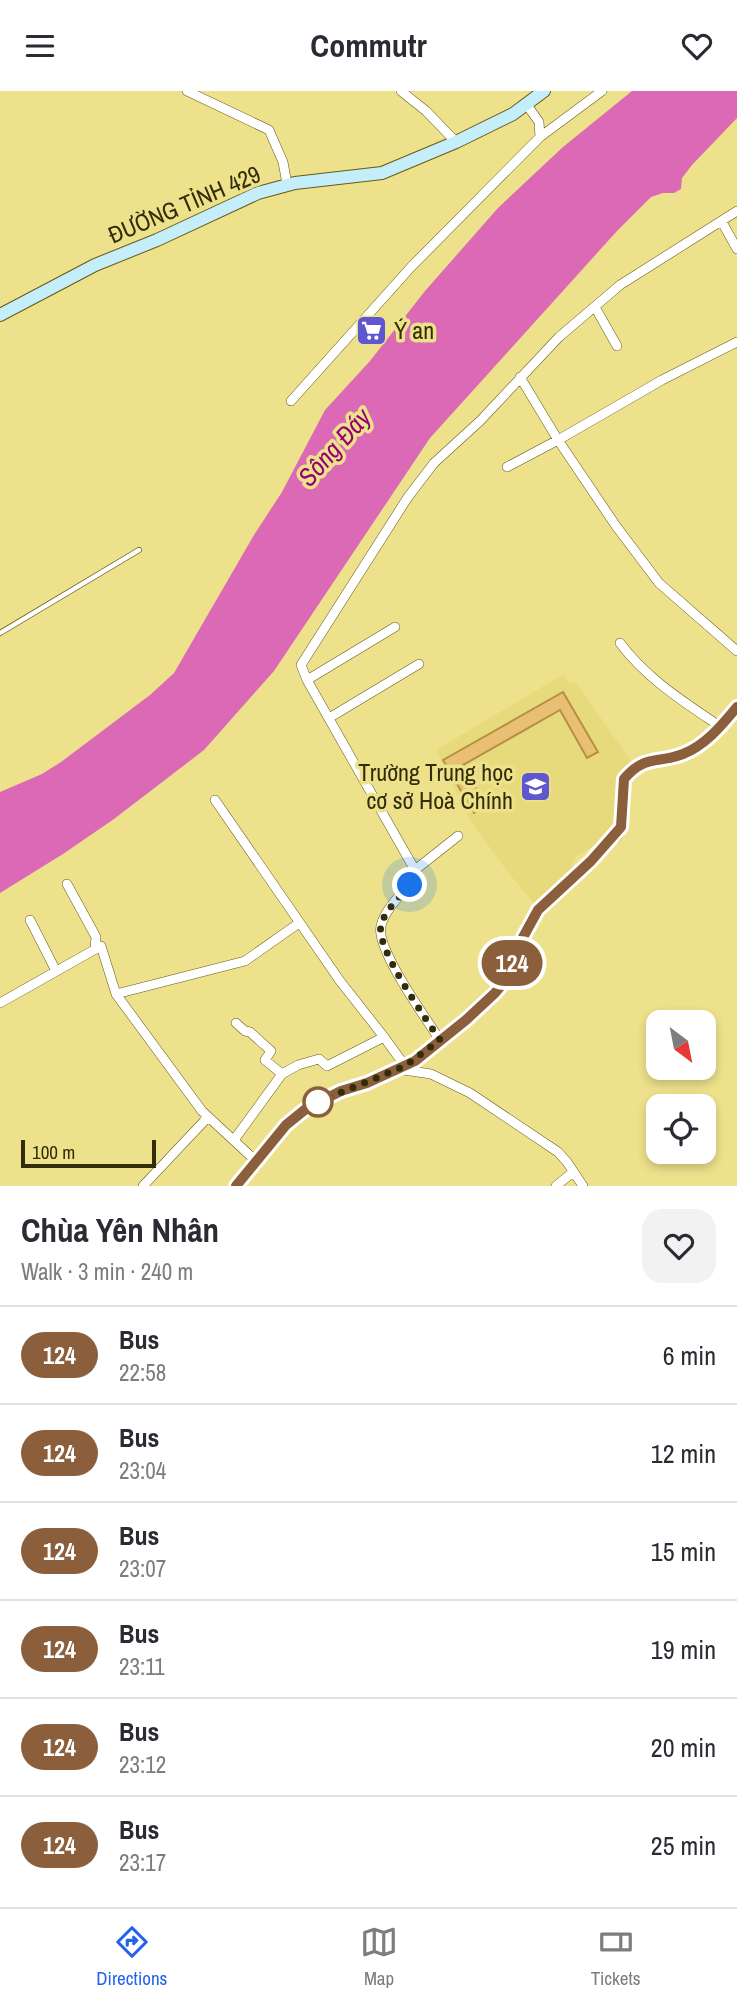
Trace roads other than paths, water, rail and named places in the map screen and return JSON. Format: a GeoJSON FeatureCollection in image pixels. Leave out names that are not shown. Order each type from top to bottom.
{"type":"FeatureCollection","features":[{"type":"Feature","properties":{"kind":"main road","name":"ĐƯỜNG TỈNH 429"},"geometry":{"type":"LineString","coordinates":[[0,315],[95,265],[157,240],[246,198],[287,184],[382,173],[456,142],[513,114],[544,91]]}},
{"type":"Feature","properties":{"kind":"street"},"geometry":{"type":"LineString","coordinates":[[187,91],[269,130],[284,162],[287,184]]}},
{"type":"Feature","properties":{"kind":"street"},"geometry":{"type":"LineString","coordinates":[[401,91],[426,111],[456,142]]}},
{"type":"Feature","properties":{"kind":"street"},"geometry":{"type":"LineString","coordinates":[[291,401],[411,267],[540,137],[602,91]]}},
{"type":"Feature","properties":{"kind":"street"},"geometry":{"type":"LineString","coordinates":[[527,105],[540,123],[540,137]]}},
{"type":"Feature","properties":{"kind":"street"},"geometry":{"type":"LineString","coordinates":[[440,1040],[399,978],[381,937],[380,927],[386,915],[415,877],[415,870],[307,680],[301,668],[302,663],[408,496],[434,463],[480,421],[559,337],[595,307],[636,274],[737,211]]}},
{"type":"Feature","properties":{"kind":"street"},"geometry":{"type":"LineString","coordinates":[[722,222],[737,249]]}},
{"type":"Feature","properties":{"kind":"street"},"geometry":{"type":"LineString","coordinates":[[595,307],[617,347]]}},
{"type":"Feature","properties":{"kind":"street"},"geometry":{"type":"LineString","coordinates":[[507,467],[639,392],[737,342]]}},
{"type":"Feature","properties":{"kind":"street"},"geometry":{"type":"LineString","coordinates":[[520,377],[558,440],[616,526],[659,583],[737,651]]}},
{"type":"Feature","properties":{"kind":"street"},"geometry":{"type":"LineString","coordinates":[[307,680],[395,627]]}},
{"type":"Feature","properties":{"kind":"street"},"geometry":{"type":"LineString","coordinates":[[620,643],[634,662],[659,683],[720,727]]}},
{"type":"Feature","properties":{"kind":"street"},"geometry":{"type":"LineString","coordinates":[[329,717],[419,664]]}},
{"type":"Feature","properties":{"kind":"street"},"geometry":{"type":"LineString","coordinates":[[236,1186],[286,1125],[307,1108],[400,1068],[440,1040],[495,993],[505,981],[521,941],[538,910],[617,835],[623,818],[624,779],[634,767],[682,755],[706,740],[737,708]]}},
{"type":"Feature","properties":{"kind":"street"},"geometry":{"type":"LineString","coordinates":[[215,800],[299,923],[384,1037],[400,1068]]}},
{"type":"Feature","properties":{"kind":"street"},"geometry":{"type":"LineString","coordinates":[[415,870],[458,836]]}},
{"type":"Feature","properties":{"kind":"street"},"geometry":{"type":"LineString","coordinates":[[68,884],[96,937],[95,949]]}},
{"type":"Feature","properties":{"kind":"street"},"geometry":{"type":"LineString","coordinates":[[30,920],[56,971]]}},
{"type":"Feature","properties":{"kind":"street"},"geometry":{"type":"LineString","coordinates":[[116,994],[245,961],[299,923]]}},
{"type":"Feature","properties":{"kind":"street"},"geometry":{"type":"LineString","coordinates":[[0,1003],[101,946],[116,994],[208,1117],[257,1161]]}},
{"type":"Feature","properties":{"kind":"street"},"geometry":{"type":"LineString","coordinates":[[236,1023],[271,1051],[265,1060],[282,1074]]}},
{"type":"Feature","properties":{"kind":"street"},"geometry":{"type":"LineString","coordinates":[[234,1140],[282,1074],[298,1065],[319,1059],[327,1066],[384,1037]]}},
{"type":"Feature","properties":{"kind":"street"},"geometry":{"type":"LineString","coordinates":[[400,1068],[430,1074],[470,1093],[558,1152],[583,1186]]}},
{"type":"Feature","properties":{"kind":"street"},"geometry":{"type":"LineString","coordinates":[[143,1186],[208,1117]]}},
{"type":"Feature","properties":{"kind":"street"},"geometry":{"type":"LineString","coordinates":[[555,1186],[573,1172]]}},
{"type":"Feature","properties":{"kind":"lane"},"geometry":{"type":"LineString","coordinates":[[0,633],[139,550]]}},
{"type":"Feature","properties":{"kind":"water","name":"Sông Đáy"},"geometry":{"type":"Polygon","coordinates":[[[632,91],[737,91],[737,118],[692,165],[682,178],[681,189],[651,197],[430,438],[274,671],[204,750],[114,819],[0,893],[0,792],[42,774],[61,762],[150,695],[174,673],[282,492],[325,410],[370,361],[425,291],[498,208],[563,147],[632,91]]]}},
{"type":"Feature","properties":{"kind":"place","name":"Ý an"},"geometry":{"type":"Point","coordinates":[371,330]}},
{"type":"Feature","properties":{"kind":"place","name":"Trường Trung học cơ sở Hoà Chính"},"geometry":{"type":"Point","coordinates":[536,786]}}]}
